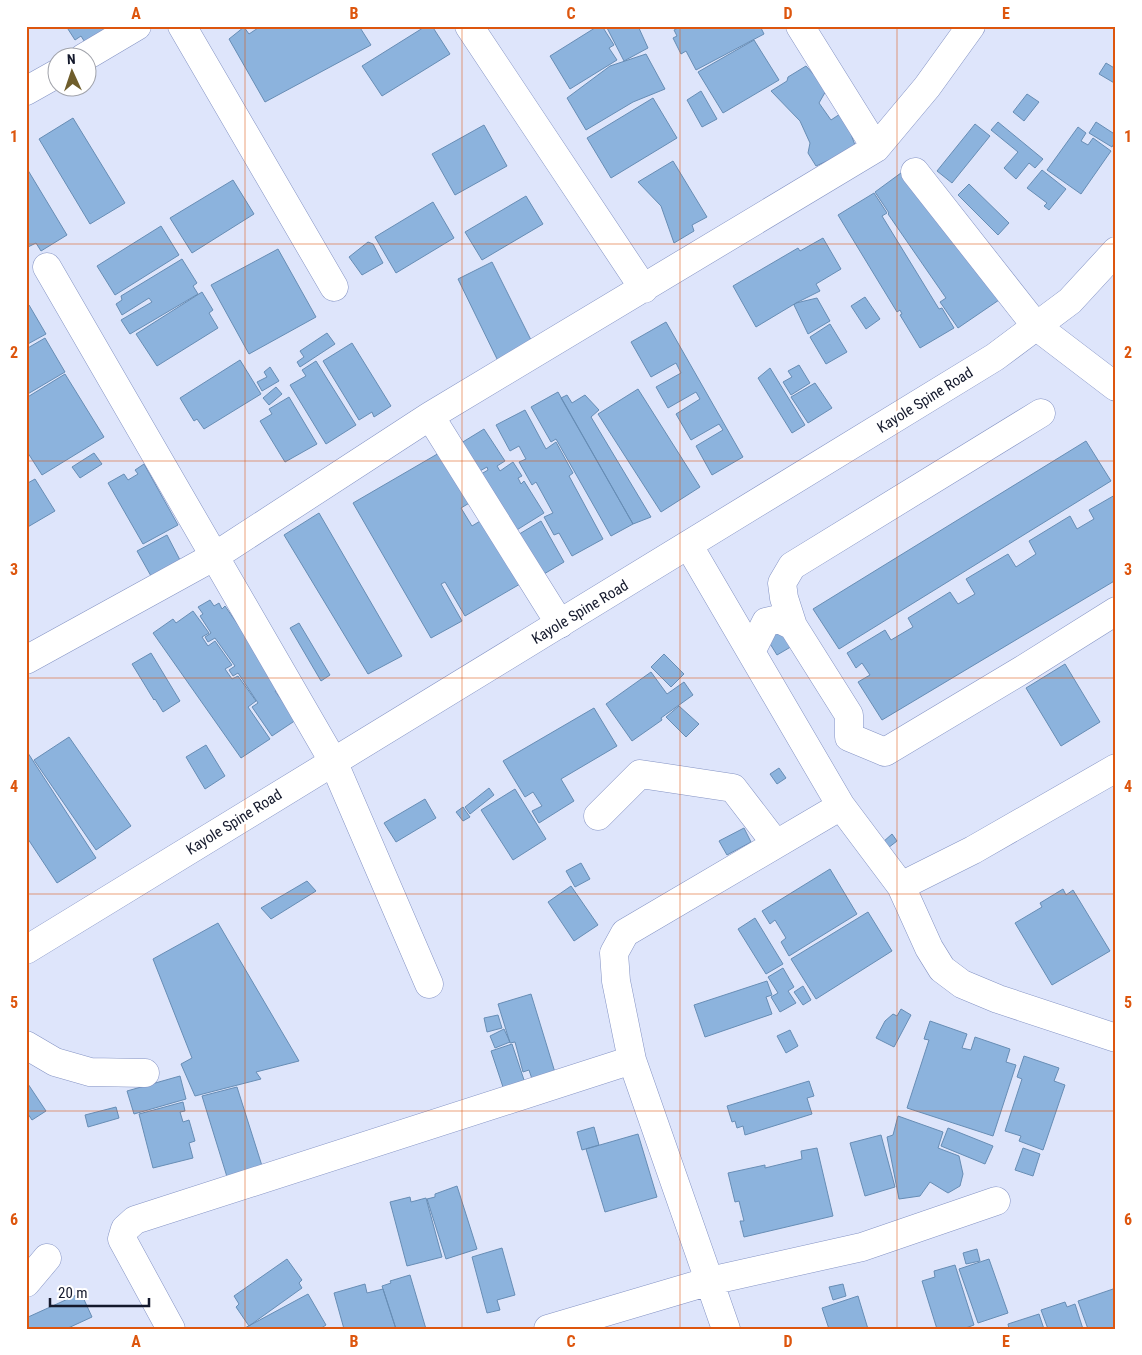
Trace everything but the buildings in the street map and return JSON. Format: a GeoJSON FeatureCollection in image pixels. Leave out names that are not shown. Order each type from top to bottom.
{"type":"FeatureCollection","features":[{"type":"Feature","properties":{"kind":"street"},"geometry":{"type":"LineString","coordinates":[[98,49],[137,26]]}},
{"type":"Feature","properties":{"kind":"street"},"geometry":{"type":"LineString","coordinates":[[182,26],[334,286]]}},
{"type":"Feature","properties":{"kind":"street"},"geometry":{"type":"LineString","coordinates":[[469,26],[644,289]]}},
{"type":"Feature","properties":{"kind":"street"},"geometry":{"type":"LineString","coordinates":[[800,26],[876,148]]}},
{"type":"Feature","properties":{"kind":"street"},"geometry":{"type":"LineString","coordinates":[[26,660],[215,556],[430,416],[876,148],[927,87],[971,26]]}},
{"type":"Feature","properties":{"kind":"street"},"geometry":{"type":"LineString","coordinates":[[26,91],[48,79]]}},
{"type":"Feature","properties":{"kind":"street"},"geometry":{"type":"LineString","coordinates":[[915,172],[1036,326],[1116,387]]}},
{"type":"Feature","properties":{"kind":"street","name":"Kayole Spine Road"},"geometry":{"type":"LineString","coordinates":[[26,950],[995,357],[1070,301],[1116,251]]}},
{"type":"Feature","properties":{"kind":"street"},"geometry":{"type":"LineString","coordinates":[[47,267],[333,761],[429,984]]}},
{"type":"Feature","properties":{"kind":"street"},"geometry":{"type":"LineString","coordinates":[[1041,413],[792,566],[782,583],[784,598],[793,626],[849,715],[849,737],[885,752],[1116,611]]}},
{"type":"Feature","properties":{"kind":"street"},"geometry":{"type":"LineString","coordinates":[[430,416],[560,624]]}},
{"type":"Feature","properties":{"kind":"street"},"geometry":{"type":"LineString","coordinates":[[689,546],[841,806],[901,886],[933,955],[942,969],[962,984],[998,999],[1116,1038]]}},
{"type":"Feature","properties":{"kind":"street"},"geometry":{"type":"LineString","coordinates":[[751,652],[766,622],[779,619],[793,626]]}},
{"type":"Feature","properties":{"kind":"street"},"geometry":{"type":"LineString","coordinates":[[901,886],[973,850],[1116,768]]}},
{"type":"Feature","properties":{"kind":"street"},"geometry":{"type":"LineString","coordinates":[[598,816],[640,774],[733,788],[776,844]]}},
{"type":"Feature","properties":{"kind":"street"},"geometry":{"type":"LineString","coordinates":[[726,1329],[632,1060],[616,981],[614,953],[625,933],[841,806]]}},
{"type":"Feature","properties":{"kind":"street"},"geometry":{"type":"LineString","coordinates":[[26,1045],[55,1062],[90,1072],[145,1073]]}},
{"type":"Feature","properties":{"kind":"street"},"geometry":{"type":"LineString","coordinates":[[170,1329],[122,1239],[125,1230],[135,1220],[632,1060]]}},
{"type":"Feature","properties":{"kind":"street"},"geometry":{"type":"LineString","coordinates":[[548,1329],[710,1281],[862,1246],[996,1201]]}},
{"type":"Feature","properties":{"kind":"street"},"geometry":{"type":"LineString","coordinates":[[26,1283],[47,1258]]}}]}
